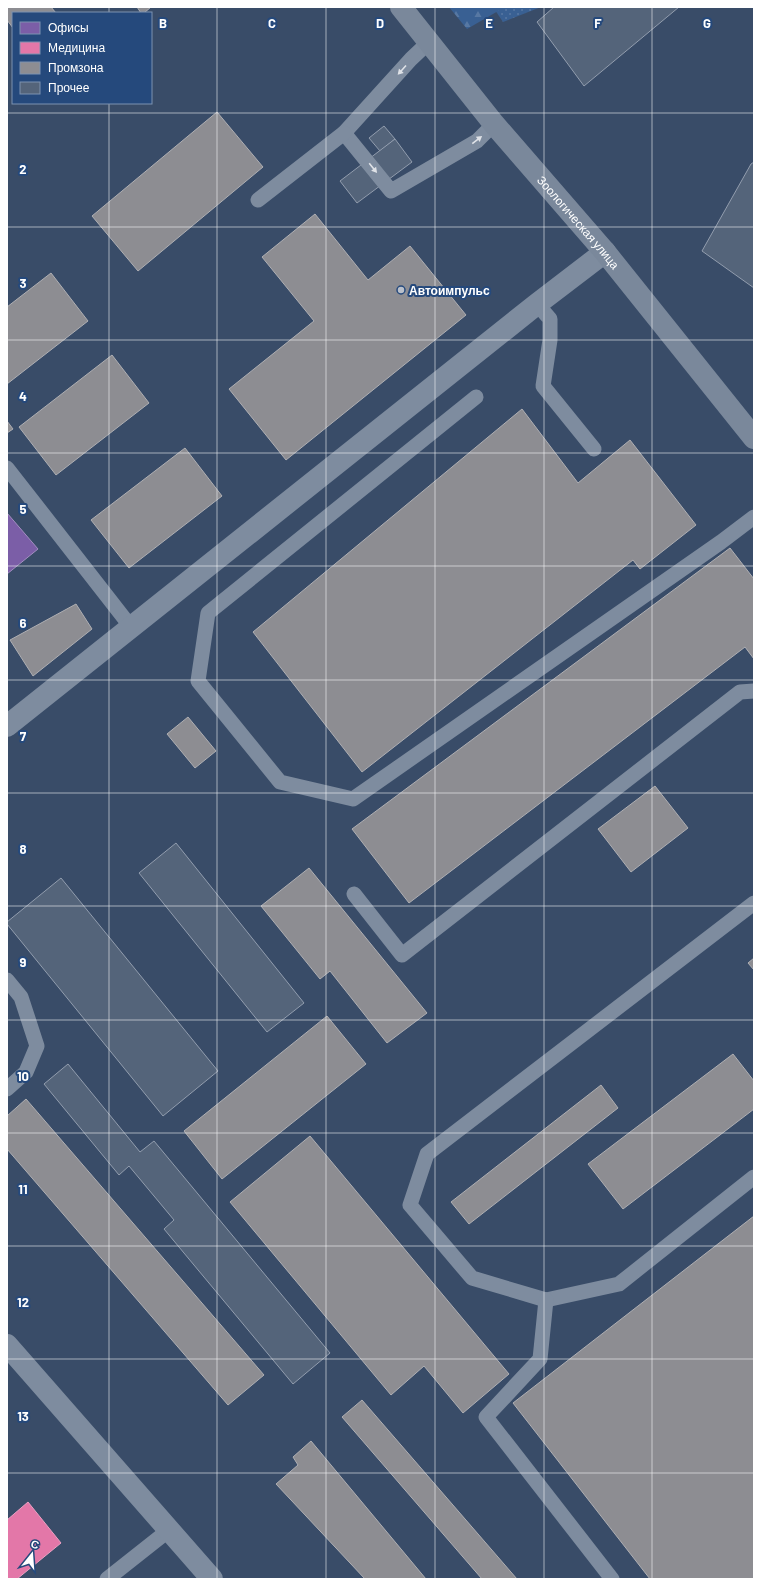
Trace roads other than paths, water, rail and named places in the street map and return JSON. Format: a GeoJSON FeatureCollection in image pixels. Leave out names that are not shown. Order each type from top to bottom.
{"type":"FeatureCollection","features":[{"type":"Feature","properties":{"kind":"street","name":"Зоологическая улица"},"geometry":{"type":"LineString","coordinates":[[401,7],[494,124],[605,252],[754,438]]}},
{"type":"Feature","properties":{"kind":"street"},"geometry":{"type":"LineString","coordinates":[[7,726],[537,304],[605,252]]}},
{"type":"Feature","properties":{"kind":"street"},"geometry":{"type":"LineString","coordinates":[[7,1345],[212,1579]]}},
{"type":"Feature","properties":{"kind":"lane"},"geometry":{"type":"LineString","coordinates":[[258,200],[344,133],[411,59],[429,42]]}},
{"type":"Feature","properties":{"kind":"lane"},"geometry":{"type":"LineString","coordinates":[[344,133],[391,191],[477,141],[494,124]]}},
{"type":"Feature","properties":{"kind":"lane"},"geometry":{"type":"LineString","coordinates":[[537,304],[550,319],[550,340],[543,386],[594,449]]}},
{"type":"Feature","properties":{"kind":"lane"},"geometry":{"type":"LineString","coordinates":[[476,397],[208,613],[198,681],[280,782],[353,799],[754,517]]}},
{"type":"Feature","properties":{"kind":"lane"},"geometry":{"type":"LineString","coordinates":[[7,468],[131,627]]}},
{"type":"Feature","properties":{"kind":"lane"},"geometry":{"type":"LineString","coordinates":[[354,894],[402,955],[740,692],[754,691]]}},
{"type":"Feature","properties":{"kind":"lane"},"geometry":{"type":"LineString","coordinates":[[754,903],[427,1154],[410,1205],[472,1278],[546,1300],[619,1284],[754,1177]]}},
{"type":"Feature","properties":{"kind":"lane"},"geometry":{"type":"LineString","coordinates":[[7,980],[21,997],[37,1046],[26,1072],[7,1089]]}},
{"type":"Feature","properties":{"kind":"lane"},"geometry":{"type":"LineString","coordinates":[[546,1300],[540,1359],[486,1417],[612,1579]]}},
{"type":"Feature","properties":{"kind":"lane"},"geometry":{"type":"LineString","coordinates":[[107,1579],[169,1530]]}},
{"type":"Feature","properties":{"kind":"place","name":"Автоимпульс"},"geometry":{"type":"Point","coordinates":[401,290]}}]}
